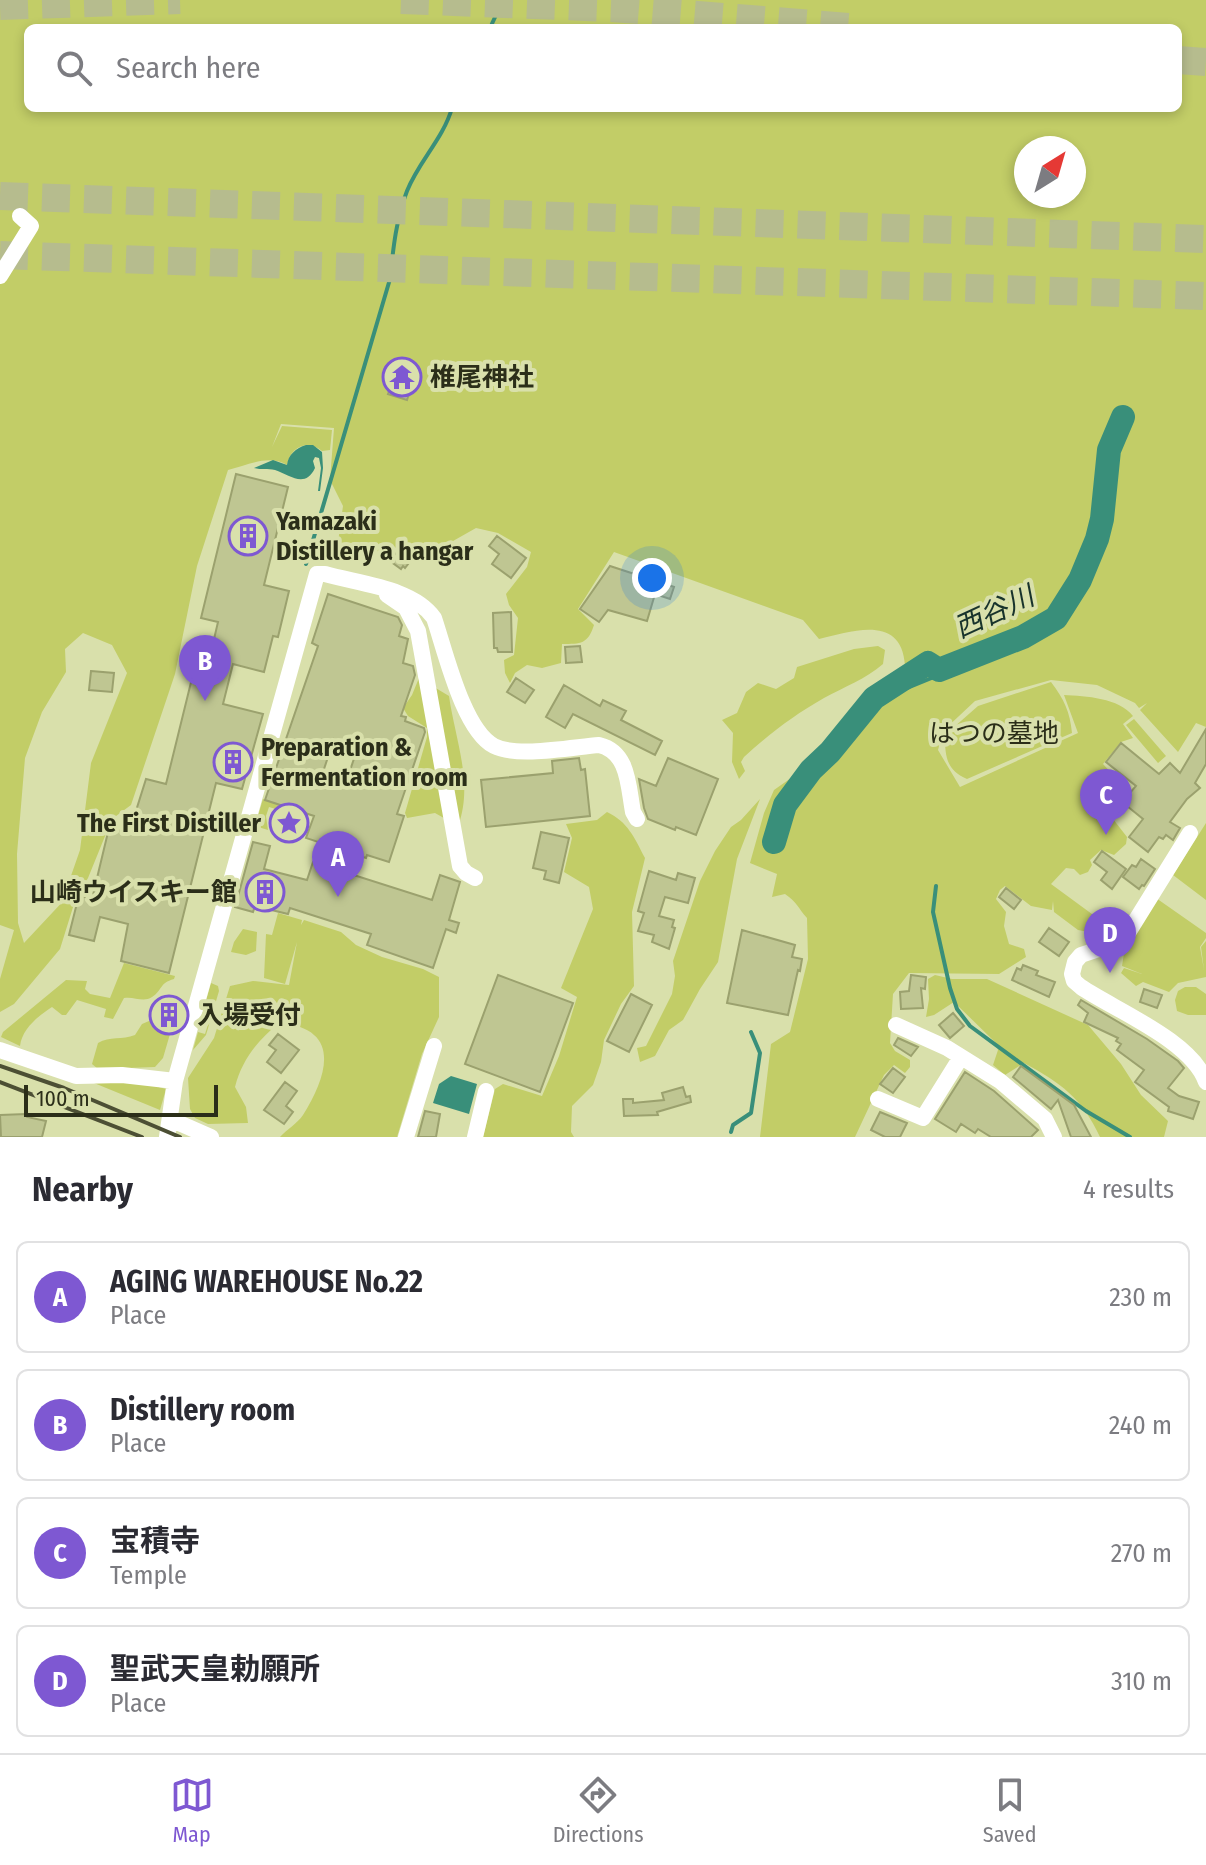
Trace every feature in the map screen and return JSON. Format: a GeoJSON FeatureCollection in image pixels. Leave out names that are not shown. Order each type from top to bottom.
{"type":"FeatureCollection","features":[{"type":"Feature","properties":{"kind":"street"},"geometry":{"type":"LineString","coordinates":[[0,276],[31,226],[20,216]]}},
{"type":"Feature","properties":{"kind":"street"},"geometry":{"type":"LineString","coordinates":[[167,1137],[175,1081],[317,574],[401,593],[426,606],[434,618],[467,712],[487,741],[504,749],[522,751],[599,745],[610,748],[622,761],[637,819]]}},
{"type":"Feature","properties":{"kind":"street"},"geometry":{"type":"LineString","coordinates":[[371,587],[406,608],[418,631],[460,866],[475,878]]}},
{"type":"Feature","properties":{"kind":"street"},"geometry":{"type":"LineString","coordinates":[[1190,833],[1123,941],[1081,955],[1073,967],[1074,981],[1135,1015],[1198,1066],[1206,1082]]}},
{"type":"Feature","properties":{"kind":"street"},"geometry":{"type":"LineString","coordinates":[[896,1025],[961,1057],[1000,1081],[1045,1119],[1054,1137]]}},
{"type":"Feature","properties":{"kind":"street"},"geometry":{"type":"LineString","coordinates":[[406,1137],[434,1046]]}},
{"type":"Feature","properties":{"kind":"street"},"geometry":{"type":"LineString","coordinates":[[0,1050],[76,1076],[122,1075],[175,1081]]}},
{"type":"Feature","properties":{"kind":"street"},"geometry":{"type":"LineString","coordinates":[[878,1099],[923,1118],[961,1057]]}},
{"type":"Feature","properties":{"kind":"street"},"geometry":{"type":"LineString","coordinates":[[475,1137],[486,1091]]}},
{"type":"Feature","properties":{"kind":"street"},"geometry":{"type":"LineString","coordinates":[[170,1119],[211,1137]]}},
{"type":"Feature","properties":{"kind":"green space"},"geometry":{"type":"Polygon","coordinates":[[[0,0],[1206,0],[1206,727],[1196,723],[1178,752],[1140,710],[1147,703],[1139,708],[1135,703],[1097,685],[1051,680],[975,701],[943,731],[938,750],[960,787],[1078,733],[1064,695],[1111,702],[1133,716],[1123,724],[1133,738],[1121,742],[1103,764],[1124,787],[1113,819],[1127,837],[1126,844],[1114,855],[1101,850],[1090,860],[1092,865],[1088,872],[1080,875],[1074,869],[1066,868],[1051,884],[1096,917],[1096,923],[1106,929],[1116,919],[1126,922],[1115,937],[1078,930],[1054,912],[1053,901],[1052,910],[1031,906],[1005,886],[996,899],[1006,912],[1004,926],[1009,944],[1024,949],[1026,957],[999,974],[909,973],[893,994],[890,1043],[895,1051],[910,1060],[910,1067],[905,1073],[894,1065],[884,1075],[855,1137],[760,1137],[771,1044],[790,1032],[808,959],[807,918],[785,894],[772,897],[777,874],[750,863],[774,790],[835,747],[846,736],[865,704],[905,666],[902,650],[895,639],[885,632],[860,630],[819,639],[803,620],[614,552],[578,609],[594,625],[589,636],[579,643],[562,644],[561,663],[542,668],[527,665],[515,673],[510,683],[504,660],[514,655],[518,618],[506,594],[527,567],[531,552],[498,533],[476,528],[423,558],[401,542],[394,549],[336,557],[343,506],[330,480],[334,428],[281,424],[272,447],[282,426],[332,430],[330,450],[322,451],[306,445],[296,449],[287,465],[266,460],[228,470],[197,566],[175,674],[131,805],[112,819],[88,878],[74,902],[65,893],[80,850],[91,763],[127,673],[112,645],[83,633],[65,649],[66,672],[42,712],[25,758],[17,854],[18,923],[24,943],[67,897],[74,904],[60,949],[14,1004],[0,1012],[0,979],[14,930],[0,925],[0,0]]]}},
{"type":"Feature","properties":{"kind":"green space"},"geometry":{"type":"Polygon","coordinates":[[[878,646],[885,650],[883,664],[813,704],[772,733],[744,757],[741,762],[745,771],[739,779],[732,762],[733,733],[722,720],[737,713],[746,692],[758,683],[776,689],[794,678],[797,667],[854,649],[878,646]]]}},
{"type":"Feature","properties":{"kind":"green space"},"geometry":{"type":"Polygon","coordinates":[[[419,678],[449,696],[464,778],[458,826],[435,813],[407,818],[405,813],[427,737],[427,728],[408,716],[403,708],[419,678]]]}},
{"type":"Feature","properties":{"kind":"green space","name":"はつの墓地"},"geometry":{"type":"Polygon","coordinates":[[[1051,682],[1066,706],[1072,733],[967,779],[951,767],[946,756],[945,735],[978,706],[1051,682]]]}},
{"type":"Feature","properties":{"kind":"green space"},"geometry":{"type":"Polygon","coordinates":[[[1134,719],[1166,756],[1158,763],[1126,725],[1134,719]]]}},
{"type":"Feature","properties":{"kind":"green space"},"geometry":{"type":"Polygon","coordinates":[[[263,799],[308,814],[302,833],[287,835],[295,820],[291,817],[280,818],[282,811],[269,807],[266,816],[268,830],[255,826],[263,799]]]}},
{"type":"Feature","properties":{"kind":"green space"},"geometry":{"type":"Polygon","coordinates":[[[760,799],[737,859],[718,962],[683,1020],[669,1030],[655,1056],[640,1062],[637,1048],[646,1046],[672,994],[675,976],[673,961],[700,881],[731,827],[760,799]]]}},
{"type":"Feature","properties":{"kind":"green space"},"geometry":{"type":"Polygon","coordinates":[[[607,812],[625,825],[645,858],[632,912],[634,986],[621,1004],[604,1040],[593,1085],[572,1106],[571,1132],[574,1137],[483,1137],[495,1089],[503,1084],[542,1096],[559,1056],[577,997],[561,988],[593,909],[589,887],[564,872],[572,838],[566,824],[597,820],[607,812]]]}},
{"type":"Feature","properties":{"kind":"green space"},"geometry":{"type":"Polygon","coordinates":[[[1206,823],[1206,900],[1173,875],[1206,823]]]}},
{"type":"Feature","properties":{"kind":"green space"},"geometry":{"type":"Polygon","coordinates":[[[1156,898],[1206,933],[1200,947],[1204,970],[1201,947],[1206,941],[1206,977],[1178,983],[1169,992],[1143,982],[1136,986],[1121,973],[1124,968],[1142,974],[1122,966],[1125,947],[1156,898]]]}},
{"type":"Feature","properties":{"kind":"green space"},"geometry":{"type":"Polygon","coordinates":[[[278,913],[302,920],[301,925],[304,920],[341,932],[356,945],[382,957],[439,977],[439,1017],[422,1054],[397,1137],[280,1137],[301,1118],[312,1100],[323,1070],[324,1056],[321,1044],[313,1034],[279,1023],[251,1052],[238,1077],[235,1087],[246,1107],[248,1123],[208,1124],[195,1118],[190,1109],[188,1078],[214,1038],[230,986],[253,981],[289,985],[297,942],[285,984],[264,978],[266,934],[272,935],[278,913]]]}},
{"type":"Feature","properties":{"kind":"green space"},"geometry":{"type":"Polygon","coordinates":[[[243,929],[257,932],[256,951],[246,955],[231,952],[243,929]]]}},
{"type":"Feature","properties":{"kind":"green space"},"geometry":{"type":"Polygon","coordinates":[[[124,963],[175,976],[149,999],[124,998],[113,1019],[104,1017],[106,1009],[77,1000],[66,1015],[52,1007],[41,1014],[27,1029],[20,1046],[1,1037],[3,1032],[66,980],[87,981],[85,989],[90,994],[110,998],[124,963]]]}},
{"type":"Feature","properties":{"kind":"green space"},"geometry":{"type":"Polygon","coordinates":[[[935,975],[952,979],[987,979],[1088,1025],[1121,1064],[1141,1095],[1168,1121],[1164,1137],[1100,1137],[1078,1102],[1049,1078],[1024,1063],[1005,1075],[993,1065],[998,1050],[996,1043],[954,1002],[926,1017],[928,979],[935,975]]]}},
{"type":"Feature","properties":{"kind":"green space"},"geometry":{"type":"Polygon","coordinates":[[[211,983],[218,986],[219,991],[206,1035],[193,1050],[198,1032],[205,1034],[210,1018],[202,1015],[211,983]]]}},
{"type":"Feature","properties":{"kind":"green space"},"geometry":{"type":"Polygon","coordinates":[[[1196,987],[1206,994],[1206,1015],[1188,1015],[1177,1011],[1175,1000],[1178,991],[1196,987]]]}},
{"type":"Feature","properties":{"kind":"green space"},"geometry":{"type":"Polygon","coordinates":[[[149,1021],[163,1024],[170,1034],[163,1058],[155,1067],[98,1069],[92,1064],[98,1043],[135,1035],[142,1024],[149,1021]]]}},
{"type":"Feature","properties":{"kind":"green space"},"geometry":{"type":"Polygon","coordinates":[[[105,1080],[144,1083],[166,1089],[160,1110],[94,1083],[105,1080]]]}},
{"type":"Feature","properties":{"kind":"water"},"geometry":{"type":"Polygon","coordinates":[[[313,445],[322,452],[320,491],[319,458],[315,457],[313,461],[315,468],[311,474],[302,479],[275,470],[254,468],[273,460],[287,465],[293,452],[313,445]]]}},
{"type":"Feature","properties":{"kind":"water"},"geometry":{"type":"Polygon","coordinates":[[[451,1076],[477,1084],[469,1114],[433,1103],[439,1084],[451,1076]]]}},
{"type":"Feature","properties":{"kind":"building"},"geometry":{"type":"Polygon","coordinates":[[[399,366],[416,372],[407,400],[388,394],[399,366]]]}},
{"type":"Feature","properties":{"kind":"building"},"geometry":{"type":"Polygon","coordinates":[[[236,474],[288,487],[264,585],[289,591],[278,637],[273,636],[264,672],[233,664],[223,704],[263,714],[242,789],[216,783],[169,973],[121,961],[128,924],[100,917],[94,941],[69,935],[79,895],[92,899],[109,828],[129,833],[146,779],[166,784],[196,662],[208,665],[218,622],[201,618],[236,474]]]}},
{"type":"Feature","properties":{"kind":"building"},"geometry":{"type":"Polygon","coordinates":[[[497,536],[526,558],[511,578],[492,564],[499,554],[489,546],[497,536]]]}},
{"type":"Feature","properties":{"kind":"building"},"geometry":{"type":"Polygon","coordinates":[[[402,546],[415,555],[401,569],[390,561],[402,546]]]}},
{"type":"Feature","properties":{"kind":"building"},"geometry":{"type":"Polygon","coordinates":[[[610,566],[674,587],[670,599],[655,594],[647,621],[608,610],[599,622],[580,609],[610,566]]]}},
{"type":"Feature","properties":{"kind":"building"},"geometry":{"type":"Polygon","coordinates":[[[328,594],[398,617],[402,625],[399,636],[408,639],[403,663],[413,666],[415,675],[401,716],[406,717],[405,721],[424,728],[425,732],[397,814],[404,816],[389,862],[367,855],[366,858],[306,838],[314,816],[265,800],[318,646],[312,643],[328,594]],[[334,739],[320,781],[344,788],[358,747],[334,739]]]}},
{"type":"Feature","properties":{"kind":"building"},"geometry":{"type":"Polygon","coordinates":[[[511,612],[512,652],[498,652],[494,648],[493,613],[511,612]]]}},
{"type":"Feature","properties":{"kind":"building"},"geometry":{"type":"Polygon","coordinates":[[[580,646],[582,662],[566,663],[565,647],[580,646]]]}},
{"type":"Feature","properties":{"kind":"building"},"geometry":{"type":"Polygon","coordinates":[[[91,671],[114,673],[112,692],[89,690],[91,671]]]}},
{"type":"Feature","properties":{"kind":"building"},"geometry":{"type":"Polygon","coordinates":[[[516,678],[534,690],[525,703],[507,692],[516,678]]]}},
{"type":"Feature","properties":{"kind":"building"},"geometry":{"type":"Polygon","coordinates":[[[564,685],[600,706],[603,700],[626,711],[621,720],[662,741],[655,755],[573,714],[565,728],[546,717],[564,685]]]}},
{"type":"Feature","properties":{"kind":"building"},"geometry":{"type":"Polygon","coordinates":[[[1206,729],[1206,764],[1195,783],[1200,788],[1187,799],[1170,822],[1180,828],[1173,840],[1166,835],[1163,839],[1159,837],[1148,852],[1129,837],[1143,819],[1122,802],[1136,786],[1106,762],[1121,743],[1159,774],[1170,763],[1180,773],[1206,729]]]}},
{"type":"Feature","properties":{"kind":"building"},"geometry":{"type":"Polygon","coordinates":[[[579,758],[581,770],[585,769],[590,816],[486,827],[481,780],[553,773],[552,761],[579,758]]]}},
{"type":"Feature","properties":{"kind":"building"},"geometry":{"type":"Polygon","coordinates":[[[668,758],[718,779],[696,835],[648,819],[644,808],[639,779],[656,786],[668,758]]]}},
{"type":"Feature","properties":{"kind":"building"},"geometry":{"type":"Polygon","coordinates":[[[541,832],[569,838],[559,883],[544,879],[546,871],[533,868],[541,832]]]}},
{"type":"Feature","properties":{"kind":"building"},"geometry":{"type":"Polygon","coordinates":[[[253,842],[270,846],[264,869],[307,880],[313,862],[432,900],[440,875],[460,882],[449,920],[459,923],[456,933],[446,929],[433,968],[367,945],[371,934],[290,908],[288,914],[255,906],[253,912],[235,907],[253,842]]]}},
{"type":"Feature","properties":{"kind":"building"},"geometry":{"type":"Polygon","coordinates":[[[1102,851],[1126,869],[1112,889],[1101,880],[1107,872],[1094,862],[1102,851]]]}},
{"type":"Feature","properties":{"kind":"building"},"geometry":{"type":"Polygon","coordinates":[[[1141,859],[1155,869],[1139,889],[1123,877],[1141,859]]]}},
{"type":"Feature","properties":{"kind":"building"},"geometry":{"type":"Polygon","coordinates":[[[649,871],[676,880],[678,873],[695,878],[688,903],[665,897],[659,916],[674,920],[672,927],[675,928],[669,949],[652,942],[654,935],[638,931],[644,913],[638,911],[649,871]]]}},
{"type":"Feature","properties":{"kind":"building"},"geometry":{"type":"Polygon","coordinates":[[[1006,888],[1021,900],[1014,909],[999,897],[1006,888]]]}},
{"type":"Feature","properties":{"kind":"building"},"geometry":{"type":"Polygon","coordinates":[[[1049,928],[1069,942],[1059,956],[1039,942],[1049,928]]]}},
{"type":"Feature","properties":{"kind":"building"},"geometry":{"type":"Polygon","coordinates":[[[742,930],[795,945],[792,957],[802,959],[788,1015],[727,1003],[742,930]]]}},
{"type":"Feature","properties":{"kind":"building"},"geometry":{"type":"Polygon","coordinates":[[[1023,965],[1038,971],[1036,975],[1055,982],[1049,997],[1012,980],[1017,968],[1021,970],[1023,965]]]}},
{"type":"Feature","properties":{"kind":"building"},"geometry":{"type":"Polygon","coordinates":[[[498,975],[573,1003],[540,1092],[465,1064],[498,975]]]}},
{"type":"Feature","properties":{"kind":"building"},"geometry":{"type":"Polygon","coordinates":[[[911,975],[926,977],[925,989],[921,988],[923,1008],[901,1009],[900,992],[909,991],[911,975]]]}},
{"type":"Feature","properties":{"kind":"building"},"geometry":{"type":"Polygon","coordinates":[[[1144,989],[1162,995],[1157,1008],[1140,1002],[1144,989]]]}},
{"type":"Feature","properties":{"kind":"building"},"geometry":{"type":"Polygon","coordinates":[[[631,994],[652,1005],[629,1052],[607,1041],[631,994]]]}},
{"type":"Feature","properties":{"kind":"building"},"geometry":{"type":"Polygon","coordinates":[[[1081,1000],[1178,1061],[1184,1068],[1168,1088],[1179,1096],[1199,1102],[1193,1119],[1168,1111],[1169,1107],[1135,1082],[1144,1070],[1117,1050],[1121,1044],[1116,1041],[1118,1038],[1084,1022],[1088,1013],[1078,1005],[1081,1000]]]}},
{"type":"Feature","properties":{"kind":"building","name":"入場受付"},"geometry":{"type":"Polygon","coordinates":[[[163,1005],[179,1010],[174,1025],[158,1020],[163,1005]]]}},
{"type":"Feature","properties":{"kind":"building"},"geometry":{"type":"Polygon","coordinates":[[[953,1013],[964,1026],[950,1038],[939,1025],[953,1013]]]}},
{"type":"Feature","properties":{"kind":"building"},"geometry":{"type":"Polygon","coordinates":[[[278,1034],[299,1050],[281,1073],[267,1062],[276,1050],[269,1045],[278,1034]]]}},
{"type":"Feature","properties":{"kind":"building"},"geometry":{"type":"Polygon","coordinates":[[[898,1038],[918,1047],[911,1056],[894,1045],[898,1038]]]}},
{"type":"Feature","properties":{"kind":"building"},"geometry":{"type":"Polygon","coordinates":[[[1021,1066],[1074,1105],[1091,1137],[1071,1137],[1058,1100],[1051,1109],[1013,1077],[1021,1066]]]}},
{"type":"Feature","properties":{"kind":"building"},"geometry":{"type":"Polygon","coordinates":[[[893,1068],[905,1077],[893,1093],[880,1084],[893,1068]]]}},
{"type":"Feature","properties":{"kind":"building"},"geometry":{"type":"Polygon","coordinates":[[[965,1072],[994,1091],[1038,1130],[1031,1137],[991,1137],[978,1129],[975,1133],[961,1124],[956,1132],[935,1119],[965,1072]]]}},
{"type":"Feature","properties":{"kind":"building"},"geometry":{"type":"Polygon","coordinates":[[[285,1082],[297,1091],[286,1106],[293,1112],[284,1124],[264,1110],[285,1082]]]}},
{"type":"Feature","properties":{"kind":"building"},"geometry":{"type":"Polygon","coordinates":[[[683,1087],[691,1102],[657,1112],[658,1115],[624,1116],[623,1099],[633,1099],[633,1103],[664,1100],[662,1093],[683,1087]]]}},
{"type":"Feature","properties":{"kind":"building"},"geometry":{"type":"Polygon","coordinates":[[[425,1111],[440,1114],[436,1137],[418,1137],[425,1111]]]}},
{"type":"Feature","properties":{"kind":"building"},"geometry":{"type":"Polygon","coordinates":[[[880,1112],[907,1123],[900,1137],[885,1137],[871,1130],[880,1112]]]}},
{"type":"Feature","properties":{"kind":"building"},"geometry":{"type":"Polygon","coordinates":[[[26,1114],[27,1117],[46,1121],[42,1137],[1,1137],[0,1115],[26,1114]]]}},
{"type":"Feature","properties":{"kind":"waterway"},"geometry":{"type":"LineString","coordinates":[[492,24],[503,0]]}},
{"type":"Feature","properties":{"kind":"waterway"},"geometry":{"type":"LineString","coordinates":[[306,564],[390,279],[403,202],[451,112]]}},
{"type":"Feature","properties":{"kind":"waterway","name":"西谷川"},"geometry":{"type":"LineString","coordinates":[[774,842],[785,805],[874,698],[928,663],[939,670],[1023,637],[1056,618],[1080,580],[1097,539],[1109,450],[1123,417]]}},
{"type":"Feature","properties":{"kind":"waterway","name":"西谷川"},"geometry":{"type":"LineString","coordinates":[[868,704],[934,677],[939,670]]}},
{"type":"Feature","properties":{"kind":"waterway"},"geometry":{"type":"LineString","coordinates":[[936,886],[933,912],[950,988],[957,1009],[970,1026],[1086,1111],[1130,1137]]}},
{"type":"Feature","properties":{"kind":"waterway"},"geometry":{"type":"LineString","coordinates":[[731,1132],[733,1125],[751,1113],[760,1053],[751,1032]]}},
{"type":"Feature","properties":{"kind":"tunnel"},"geometry":{"type":"LineString","coordinates":[[0,6],[180,0]]}},
{"type":"Feature","properties":{"kind":"tunnel"},"geometry":{"type":"LineString","coordinates":[[401,0],[612,8],[812,24]]}},
{"type":"Feature","properties":{"kind":"tunnel"},"geometry":{"type":"LineString","coordinates":[[1182,60],[1206,62]]}},
{"type":"Feature","properties":{"kind":"tunnel"},"geometry":{"type":"LineString","coordinates":[[0,196],[1206,239]]}},
{"type":"Feature","properties":{"kind":"tunnel"},"geometry":{"type":"LineString","coordinates":[[0,255],[1206,296]]}},
{"type":"Feature","properties":{"kind":"railway"},"geometry":{"type":"LineString","coordinates":[[0,1066],[64,1088],[180,1137]]}},
{"type":"Feature","properties":{"kind":"railway"},"geometry":{"type":"LineString","coordinates":[[0,1082],[142,1137]]}},
{"type":"Feature","properties":{"kind":"place","name":"椎尾神社"},"geometry":{"type":"Point","coordinates":[402,377]}},
{"type":"Feature","properties":{"kind":"place","name":"Yamazaki Distillery a hangar"},"geometry":{"type":"Point","coordinates":[248,536]}},
{"type":"Feature","properties":{"kind":"place","name":"Distillery room"},"geometry":{"type":"Point","coordinates":[205,701]}},
{"type":"Feature","properties":{"kind":"place","name":"Preparation & Fermentation room"},"geometry":{"type":"Point","coordinates":[233,762]}},
{"type":"Feature","properties":{"kind":"place","name":"The First Distiller"},"geometry":{"type":"Point","coordinates":[289,823]}},
{"type":"Feature","properties":{"kind":"place","name":"宝積寺"},"geometry":{"type":"Point","coordinates":[1106,835]}},
{"type":"Feature","properties":{"kind":"place","name":"山崎ウイスキー館"},"geometry":{"type":"Point","coordinates":[265,892]}},
{"type":"Feature","properties":{"kind":"place","name":"AGING WAREHOUSE No.22"},"geometry":{"type":"Point","coordinates":[338,897]}},
{"type":"Feature","properties":{"kind":"place","name":"聖武天皇勅願所"},"geometry":{"type":"Point","coordinates":[1110,973]}},
{"type":"Feature","properties":{"kind":"place","name":"入場受付"},"geometry":{"type":"Point","coordinates":[169,1015]}}]}
